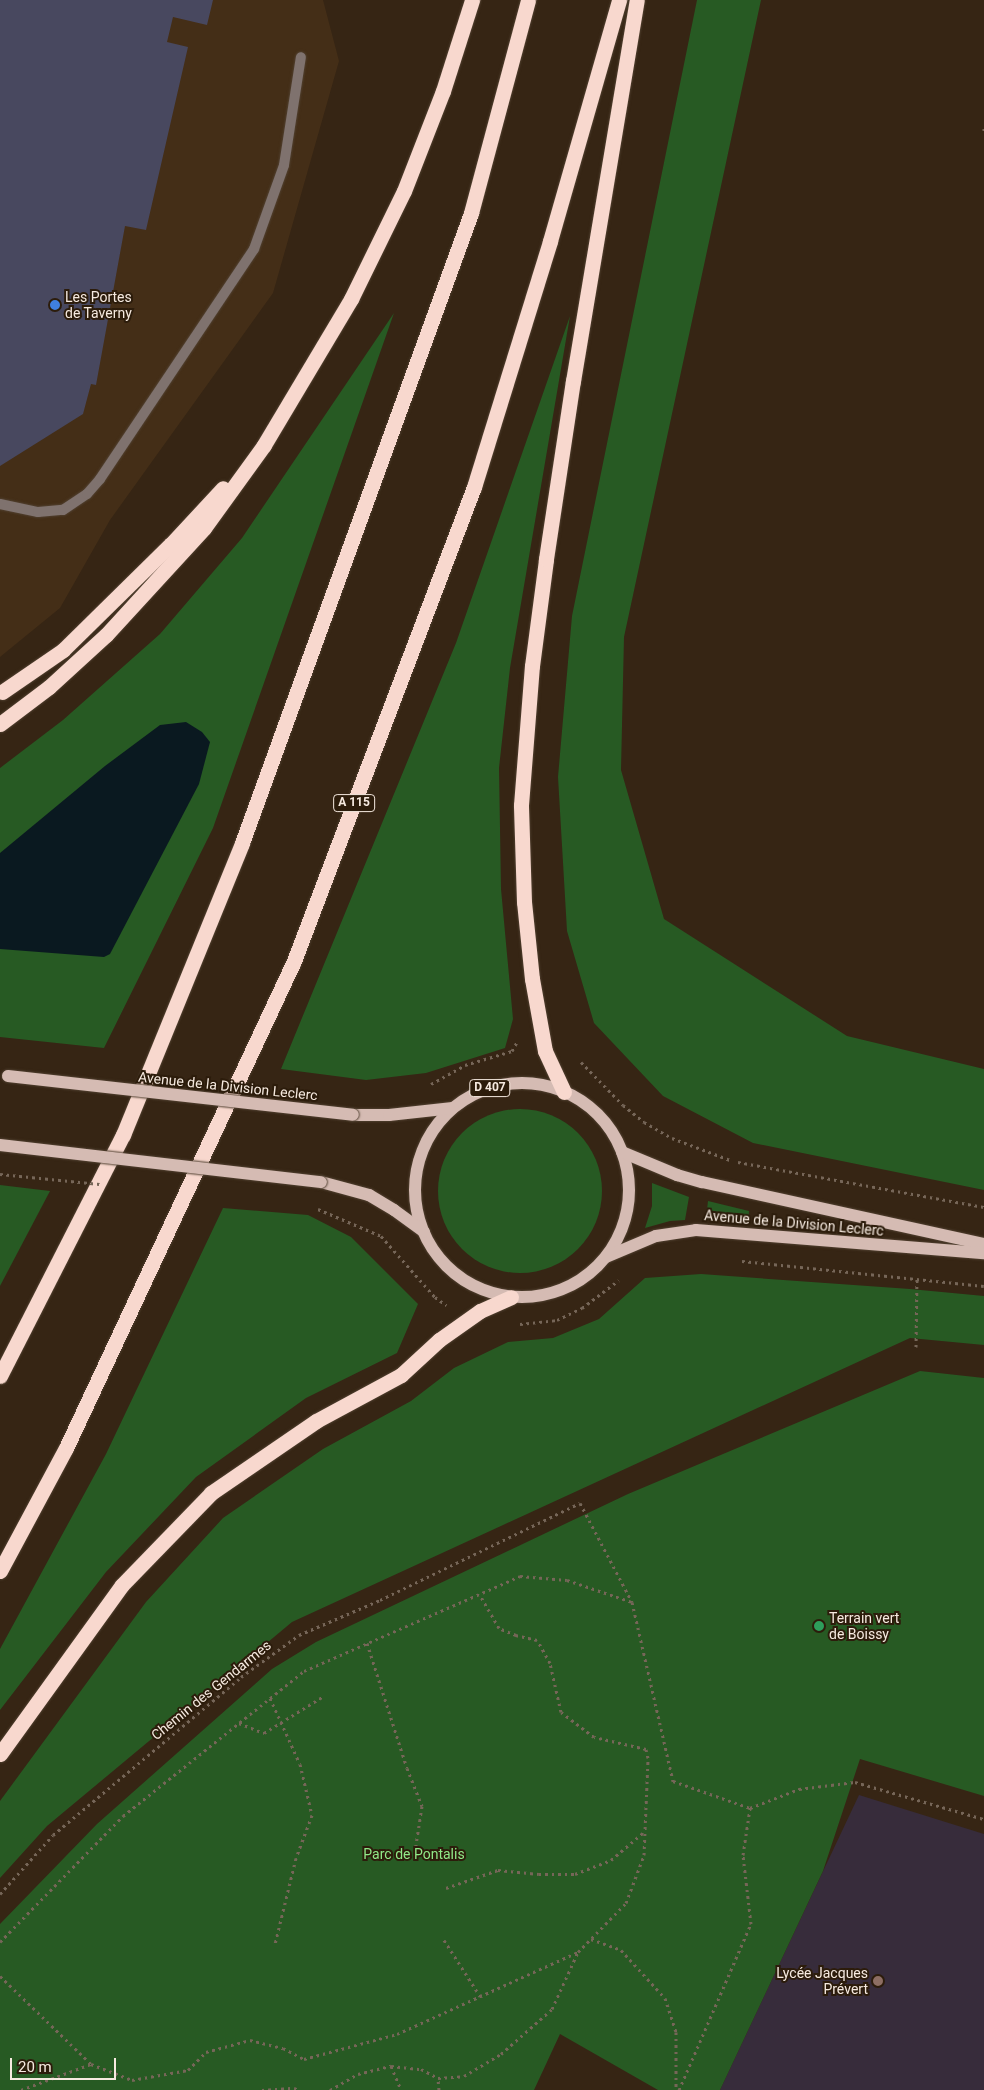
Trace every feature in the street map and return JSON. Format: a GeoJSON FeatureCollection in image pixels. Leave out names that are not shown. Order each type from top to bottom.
{"type":"FeatureCollection","features":[{"type":"Feature","properties":{"kind":"highway"},"geometry":{"type":"LineString","coordinates":[[0,724],[49,687],[106,635],[204,528],[264,445],[351,299],[404,191],[443,91],[472,0]]}},
{"type":"Feature","properties":{"kind":"highway"},"geometry":{"type":"LineString","coordinates":[[0,1376],[123,1134],[242,843],[471,213],[528,0]]}},
{"type":"Feature","properties":{"kind":"highway","name":"A 115"},"geometry":{"type":"LineString","coordinates":[[0,1571],[66,1448],[294,961],[474,487],[550,241],[620,0]]}},
{"type":"Feature","properties":{"kind":"highway"},"geometry":{"type":"LineString","coordinates":[[564,1092],[545,1051],[532,979],[524,902],[521,806],[532,666],[546,559],[573,381],[637,0]]}},
{"type":"Feature","properties":{"kind":"highway"},"geometry":{"type":"LineString","coordinates":[[2,692],[63,650],[171,544],[264,445]]}},
{"type":"Feature","properties":{"kind":"highway"},"geometry":{"type":"LineString","coordinates":[[0,1754],[122,1585],[211,1493],[316,1420],[400,1374],[439,1340],[480,1311],[511,1297]]}},
{"type":"Feature","properties":{"kind":"main road","name":"Avenue de la Division Leclerc"},"geometry":{"type":"LineString","coordinates":[[4,1076],[353,1114],[389,1115],[453,1108]]}},
{"type":"Feature","properties":{"kind":"main road","name":"D 407"},"geometry":{"type":"LineString","coordinates":[[526,1083],[564,1092],[583,1102],[599,1116],[612,1133],[622,1152],[629,1188],[627,1207],[616,1241],[606,1257],[591,1272],[560,1290],[533,1296],[511,1297],[484,1290],[459,1276],[444,1264],[432,1249],[417,1213],[415,1194],[420,1156],[434,1130],[453,1108],[469,1097],[506,1084],[526,1083]]}},
{"type":"Feature","properties":{"kind":"main road","name":"D 407"},"geometry":{"type":"LineString","coordinates":[[0,1145],[321,1182],[369,1195],[394,1210],[424,1232]]}},
{"type":"Feature","properties":{"kind":"main road","name":"Avenue de la Division Leclerc"},"geometry":{"type":"LineString","coordinates":[[622,1152],[677,1175],[702,1182],[984,1244]]}},
{"type":"Feature","properties":{"kind":"main road","name":"Avenue de la Division Leclerc"},"geometry":{"type":"LineString","coordinates":[[606,1257],[656,1236],[696,1230],[984,1253]]}},
{"type":"Feature","properties":{"kind":"lane"},"geometry":{"type":"LineString","coordinates":[[0,504],[38,512],[63,510],[87,494],[110,464],[254,249],[284,165],[301,57]]}},
{"type":"Feature","properties":{"kind":"path"},"geometry":{"type":"LineString","coordinates":[[423,1087],[465,1065],[512,1051],[519,1038]]}},
{"type":"Feature","properties":{"kind":"path"},"geometry":{"type":"LineString","coordinates":[[577,1056],[600,1083],[644,1122],[672,1138],[706,1152],[729,1160],[984,1208]]}},
{"type":"Feature","properties":{"kind":"path"},"geometry":{"type":"LineString","coordinates":[[310,1206],[381,1236],[435,1297],[450,1308]]}},
{"type":"Feature","properties":{"kind":"path"},"geometry":{"type":"LineString","coordinates":[[740,1261],[984,1286]]}},
{"type":"Feature","properties":{"kind":"path"},"geometry":{"type":"LineString","coordinates":[[515,1324],[557,1320],[582,1308],[620,1278]]}},
{"type":"Feature","properties":{"kind":"path"},"geometry":{"type":"LineString","coordinates":[[916,1347],[917,1279]]}},
{"type":"Feature","properties":{"kind":"path","name":"Chemin des Gendarmes"},"geometry":{"type":"LineString","coordinates":[[0,1894],[53,1835],[241,1677],[299,1635],[380,1600],[580,1503],[632,1602]]}},
{"type":"Feature","properties":{"kind":"path"},"geometry":{"type":"LineString","coordinates":[[0,1942],[124,1816],[304,1671],[520,1576],[567,1580],[632,1602],[673,1781],[750,1808],[799,1789],[855,1782],[984,1819]]}},
{"type":"Feature","properties":{"kind":"path"},"geometry":{"type":"LineString","coordinates":[[330,2090],[358,2074],[391,2066],[421,2069],[438,2078],[464,2076],[501,2054],[552,2009],[578,1952],[626,1903],[644,1855],[648,1758],[646,1749],[594,1737],[562,1712],[550,1663],[537,1640],[516,1635],[499,1628],[478,1594]]}},
{"type":"Feature","properties":{"kind":"path"},"geometry":{"type":"LineString","coordinates":[[367,1643],[407,1768],[422,1806],[415,1851]]}},
{"type":"Feature","properties":{"kind":"path"},"geometry":{"type":"LineString","coordinates":[[238,1723],[264,1734],[322,1697]]}},
{"type":"Feature","properties":{"kind":"path"},"geometry":{"type":"LineString","coordinates":[[270,1698],[300,1764],[312,1815],[296,1858],[275,1944]]}},
{"type":"Feature","properties":{"kind":"path"},"geometry":{"type":"LineString","coordinates":[[678,2090],[751,1924],[743,1855],[750,1808]]}},
{"type":"Feature","properties":{"kind":"path"},"geometry":{"type":"LineString","coordinates":[[446,1888],[498,1870],[575,1874],[611,1860],[645,1832]]}},
{"type":"Feature","properties":{"kind":"path"},"geometry":{"type":"LineString","coordinates":[[591,1939],[621,1950],[665,1998],[676,2032],[678,2090]]}},
{"type":"Feature","properties":{"kind":"path"},"geometry":{"type":"LineString","coordinates":[[444,1940],[480,1996]]}},
{"type":"Feature","properties":{"kind":"path"},"geometry":{"type":"LineString","coordinates":[[0,1976],[91,2064],[132,2080],[188,2070],[206,2052],[250,2040],[283,2048],[304,2059],[397,2034],[578,1952]]}},
{"type":"Feature","properties":{"kind":"path"},"geometry":{"type":"LineString","coordinates":[[21,2090],[91,2064]]}},
{"type":"Feature","properties":{"kind":"path"},"geometry":{"type":"LineString","coordinates":[[391,2066],[401,2090]]}},
{"type":"Feature","properties":{"kind":"path"},"geometry":{"type":"LineString","coordinates":[[438,2078],[439,2090]]}},
{"type":"Feature","properties":{"kind":"path"},"geometry":{"type":"LineString","coordinates":[[262,2090],[294,2088],[299,2090]]}},
{"type":"Feature","properties":{"kind":"shaded area"},"geometry":{"type":"Polygon","coordinates":[[[0,0],[323,0],[339,61],[273,293],[110,520],[60,608],[0,657],[0,0]]]}},
{"type":"Feature","properties":{"kind":"shaded area"},"geometry":{"type":"Polygon","coordinates":[[[186,722],[202,732],[210,742],[199,784],[110,954],[104,957],[0,949],[0,853],[105,766],[160,725],[186,722]]]}},
{"type":"Feature","properties":{"kind":"shaded area","name":"Lycée Jacques Prévert"},"geometry":{"type":"Polygon","coordinates":[[[859,1795],[984,1834],[984,2090],[720,2090],[859,1795]]]}},
{"type":"Feature","properties":{"kind":"green space"},"geometry":{"type":"Polygon","coordinates":[[[697,0],[761,0],[624,637],[621,770],[664,919],[847,1036],[984,1069],[984,1190],[753,1143],[663,1096],[594,1023],[567,931],[558,777],[572,616],[697,0]]]}},
{"type":"Feature","properties":{"kind":"green space"},"geometry":{"type":"Polygon","coordinates":[[[394,313],[213,828],[104,1048],[0,1037],[0,768],[63,720],[160,634],[242,538],[394,313]]]}},
{"type":"Feature","properties":{"kind":"green space"},"geometry":{"type":"Polygon","coordinates":[[[570,316],[510,668],[499,768],[501,889],[513,1019],[505,1048],[426,1073],[366,1080],[281,1069],[456,643],[570,316]]]}},
{"type":"Feature","properties":{"kind":"green space"},"geometry":{"type":"Polygon","coordinates":[[[528,1109],[544,1112],[559,1118],[584,1139],[593,1152],[599,1167],[602,1191],[601,1207],[593,1230],[572,1255],[559,1264],[544,1270],[512,1273],[496,1270],[474,1260],[451,1237],[439,1207],[438,1183],[441,1167],[451,1145],[474,1122],[504,1110],[528,1109]]]}},
{"type":"Feature","properties":{"kind":"green space"},"geometry":{"type":"Polygon","coordinates":[[[652,1183],[689,1197],[685,1220],[670,1221],[645,1228],[652,1206],[652,1183]]]}},
{"type":"Feature","properties":{"kind":"green space"},"geometry":{"type":"Polygon","coordinates":[[[0,1185],[50,1191],[0,1286],[0,1185]]]}},
{"type":"Feature","properties":{"kind":"green space"},"geometry":{"type":"Polygon","coordinates":[[[708,1201],[749,1211],[748,1223],[706,1219],[708,1201]]]}},
{"type":"Feature","properties":{"kind":"green space"},"geometry":{"type":"Polygon","coordinates":[[[223,1208],[308,1215],[351,1237],[418,1304],[397,1353],[306,1398],[196,1477],[106,1572],[0,1710],[0,1649],[106,1454],[223,1208]]]}},
{"type":"Feature","properties":{"kind":"green space"},"geometry":{"type":"Polygon","coordinates":[[[701,1274],[984,1296],[984,1345],[910,1338],[292,1622],[47,1826],[0,1878],[0,1801],[146,1602],[223,1518],[323,1449],[411,1401],[454,1368],[508,1342],[553,1338],[599,1319],[645,1278],[701,1274]]]}},
{"type":"Feature","properties":{"kind":"green space","name":"Parc de Pontalis"},"geometry":{"type":"Polygon","coordinates":[[[920,1371],[984,1378],[984,1796],[860,1759],[823,1871],[720,2090],[658,2090],[560,2034],[534,2090],[0,2090],[0,1924],[97,1824],[272,1669],[316,1642],[628,1494],[920,1371]]]}},
{"type":"Feature","properties":{"kind":"building","name":"Les Portes de Taverny"},"geometry":{"type":"Polygon","coordinates":[[[0,0],[213,0],[207,25],[173,17],[167,42],[188,47],[146,230],[125,226],[96,385],[91,384],[83,414],[0,466],[0,0]]]}},
{"type":"Feature","properties":{"kind":"place","name":"Les Portes de Taverny"},"geometry":{"type":"Point","coordinates":[55,305]}},
{"type":"Feature","properties":{"kind":"place","name":"Terrain vert de Boissy"},"geometry":{"type":"Point","coordinates":[819,1626]}},
{"type":"Feature","properties":{"kind":"place","name":"Lycée Jacques Prévert"},"geometry":{"type":"Point","coordinates":[878,1981]}}]}
